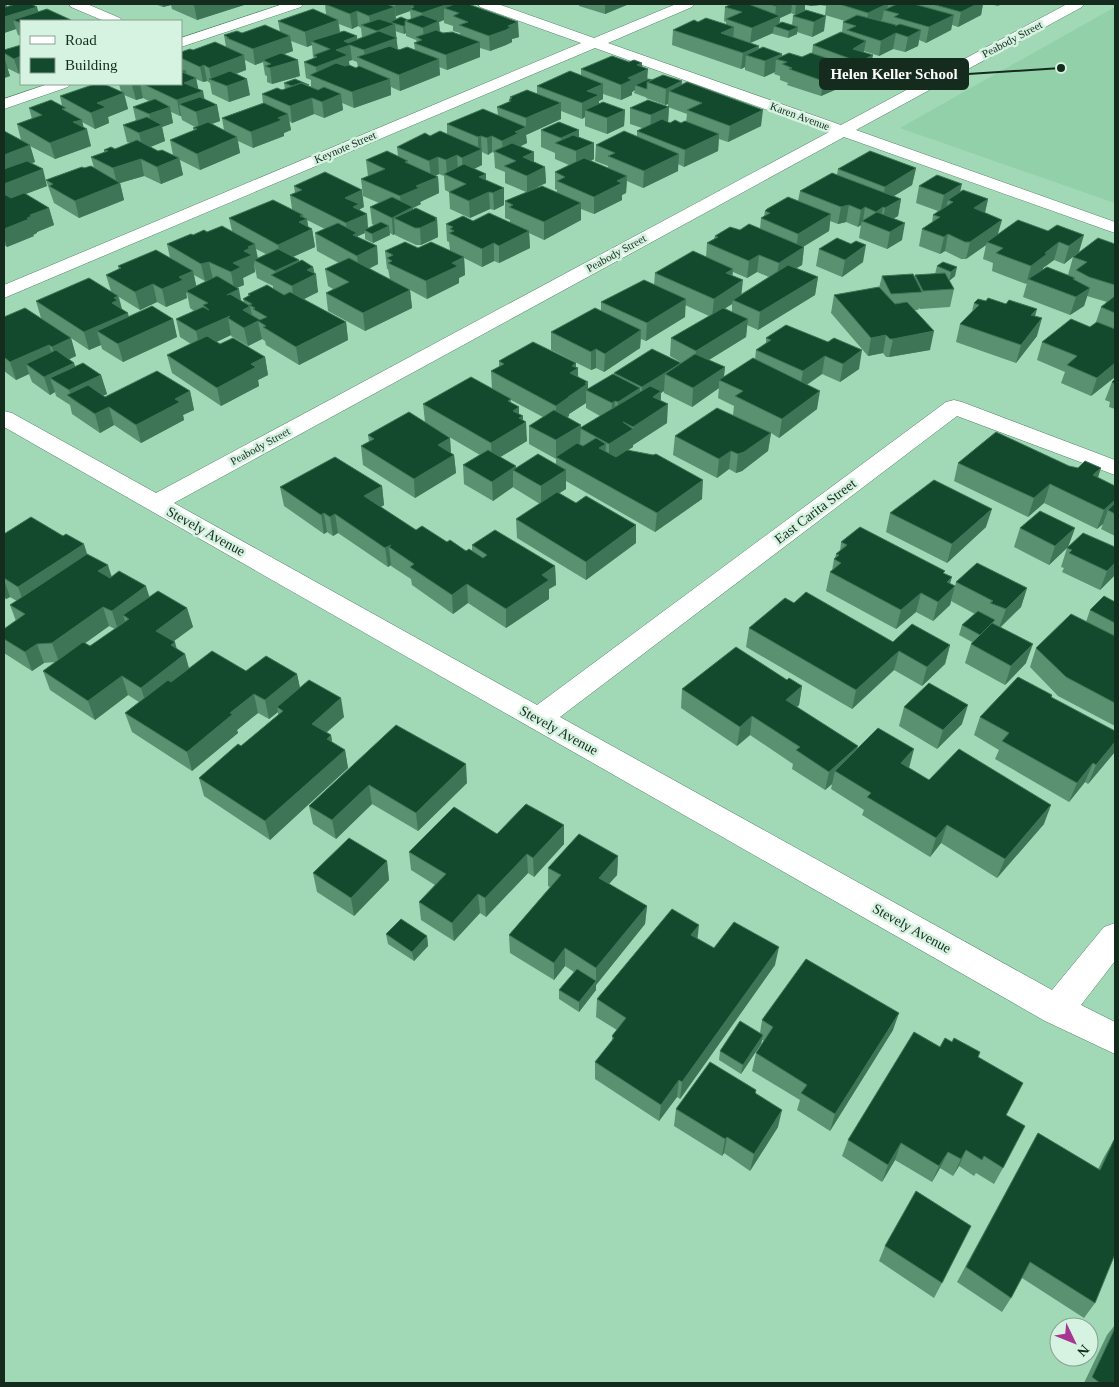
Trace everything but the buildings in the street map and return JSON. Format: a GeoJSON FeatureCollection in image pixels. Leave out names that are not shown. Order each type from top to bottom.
{"type":"FeatureCollection","features":[{"type":"Feature","properties":{"kind":"street"},"geometry":{"type":"LineString","coordinates":[[76,4],[113,20]]}},
{"type":"Feature","properties":{"kind":"street"},"geometry":{"type":"LineString","coordinates":[[182,43],[296,4]]}},
{"type":"Feature","properties":{"kind":"street","name":"Karen Avenue"},"geometry":{"type":"LineString","coordinates":[[485,4],[1115,228]]}},
{"type":"Feature","properties":{"kind":"street","name":"Keynote Street"},"geometry":{"type":"LineString","coordinates":[[4,292],[687,4]]}},
{"type":"Feature","properties":{"kind":"street","name":"Peabody Street"},"geometry":{"type":"LineString","coordinates":[[156,503],[1077,4]]}},
{"type":"Feature","properties":{"kind":"street"},"geometry":{"type":"LineString","coordinates":[[4,104],[59,85]]}},
{"type":"Feature","properties":{"kind":"street","name":"East Carita Street"},"geometry":{"type":"LineString","coordinates":[[538,719],[954,407],[1115,468]]}},
{"type":"Feature","properties":{"kind":"street","name":"Stevely Avenue"},"geometry":{"type":"LineString","coordinates":[[4,418],[1057,1010],[1115,1039]]}},
{"type":"Feature","properties":{"kind":"street"},"geometry":{"type":"LineString","coordinates":[[1057,1010],[1115,937]]}},
{"type":"Feature","properties":{"kind":"shaded area"},"geometry":{"type":"Polygon","coordinates":[[[1115,7],[1115,203],[900,128],[1115,7]]]}},
{"type":"Feature","properties":{"kind":"place","name":"Helen Keller School"},"geometry":{"type":"Point","coordinates":[1061,68]}}]}
